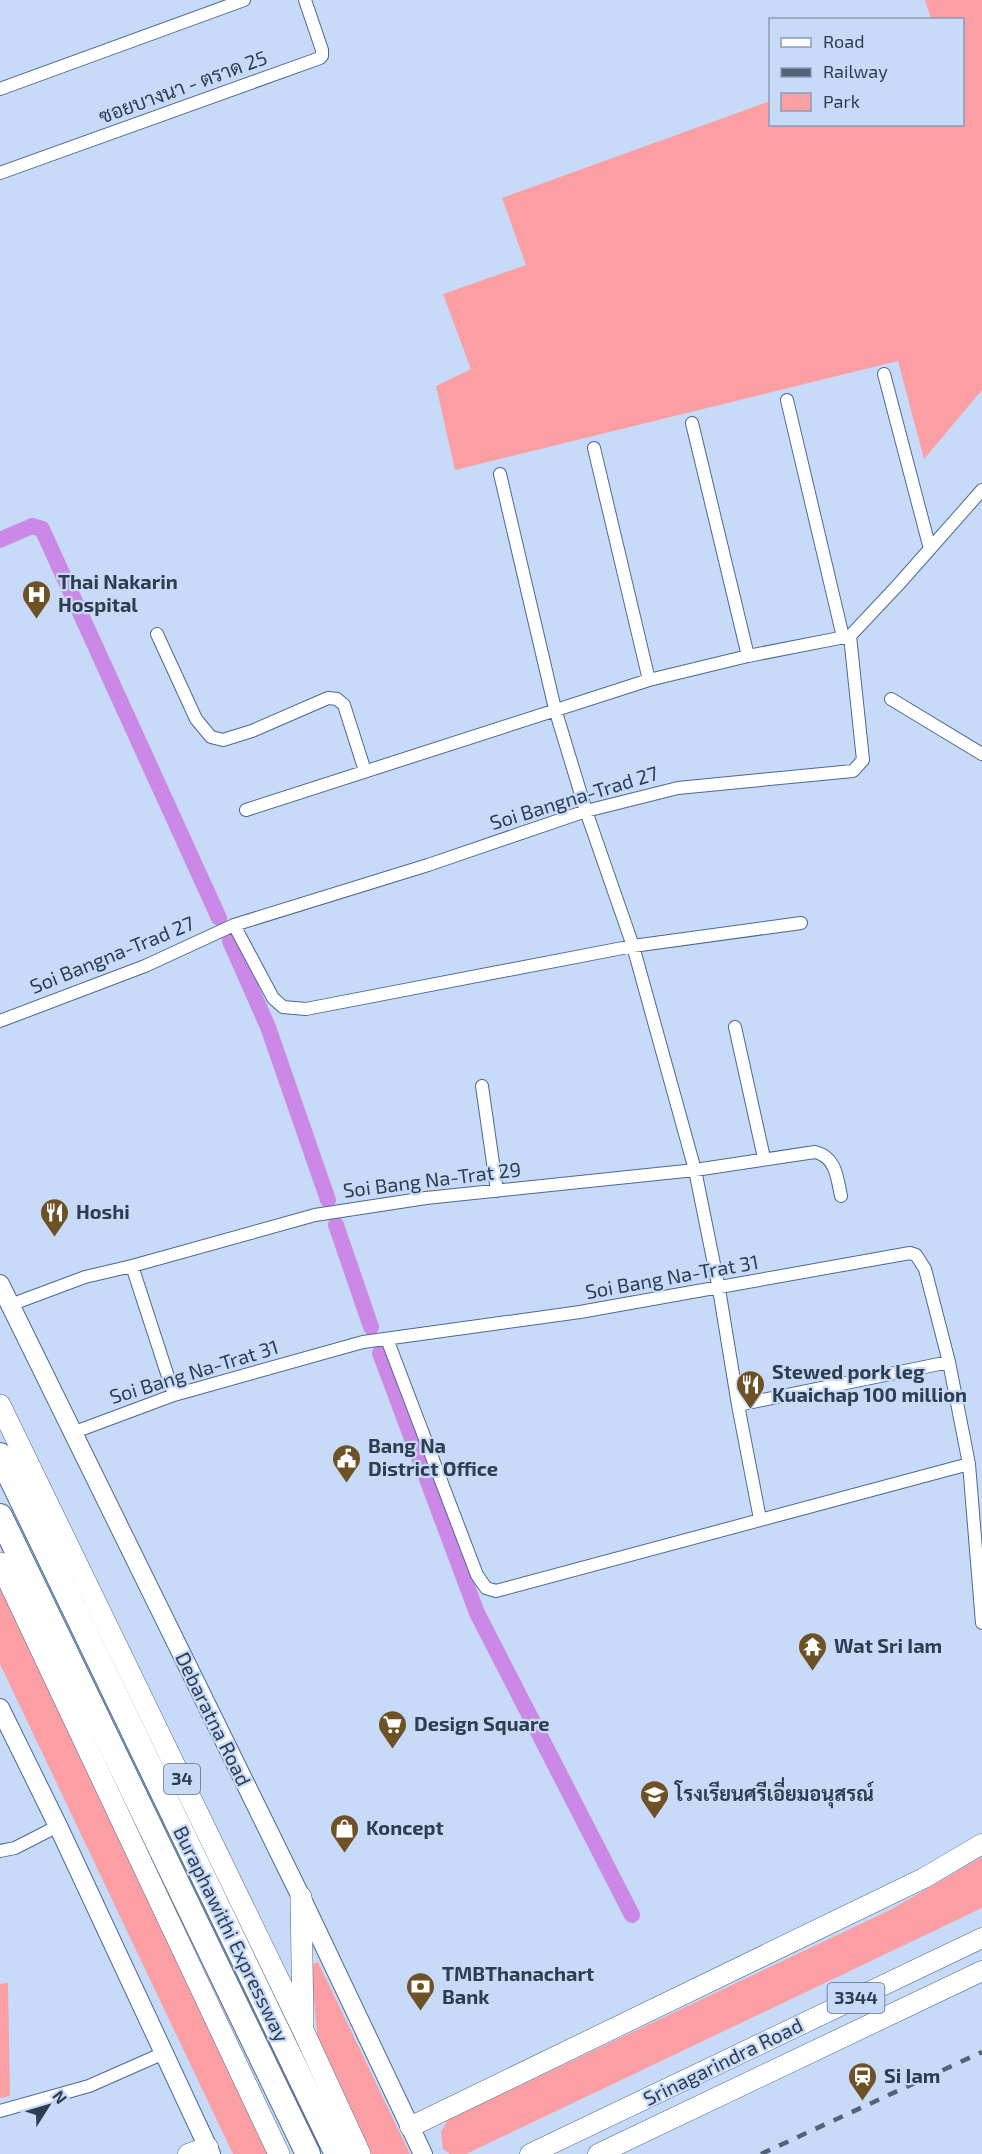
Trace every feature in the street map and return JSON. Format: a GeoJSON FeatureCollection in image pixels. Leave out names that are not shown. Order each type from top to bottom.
{"type":"FeatureCollection","features":[{"type":"Feature","properties":{"kind":"highway","name":"34"},"geometry":{"type":"LineString","coordinates":[[0,1406],[303,2030],[360,2154]]}},
{"type":"Feature","properties":{"kind":"highway","name":"Buraphawithi Expressway"},"geometry":{"type":"LineString","coordinates":[[0,1455],[337,2154]]}},
{"type":"Feature","properties":{"kind":"highway","name":"Buraphawithi Expressway"},"geometry":{"type":"LineString","coordinates":[[0,1516],[308,2154]]}},
{"type":"Feature","properties":{"kind":"highway"},"geometry":{"type":"LineString","coordinates":[[0,1551],[291,2154]]}},
{"type":"Feature","properties":{"kind":"highway"},"geometry":{"type":"LineString","coordinates":[[0,1563],[279,2154]]}},
{"type":"Feature","properties":{"kind":"highway"},"geometry":{"type":"LineString","coordinates":[[301,1897],[303,2030]]}},
{"type":"Feature","properties":{"kind":"main road","name":"Debaratna Road"},"geometry":{"type":"LineString","coordinates":[[0,1284],[301,1897],[423,2154]]}},
{"type":"Feature","properties":{"kind":"main road"},"geometry":{"type":"LineString","coordinates":[[0,1708],[58,1826],[209,2150],[189,2154]]}},
{"type":"Feature","properties":{"kind":"main road"},"geometry":{"type":"LineString","coordinates":[[410,2127],[924,1878],[982,1844]]}},
{"type":"Feature","properties":{"kind":"main road","name":"Srinagarindra Road"},"geometry":{"type":"LineString","coordinates":[[530,2154],[982,1938]]}},
{"type":"Feature","properties":{"kind":"main road","name":"Srinagarindra Road"},"geometry":{"type":"LineString","coordinates":[[598,2154],[982,1971]]}},
{"type":"Feature","properties":{"kind":"street"},"geometry":{"type":"LineString","coordinates":[[0,89],[244,0]]}},
{"type":"Feature","properties":{"kind":"street","name":"ซอยบางนา - ตราด 25"},"geometry":{"type":"LineString","coordinates":[[0,173],[320,58],[322,50],[305,0]]}},
{"type":"Feature","properties":{"kind":"street"},"geometry":{"type":"LineString","coordinates":[[884,374],[930,549]]}},
{"type":"Feature","properties":{"kind":"street","name":"Soi Bangna-Trad 27"},"geometry":{"type":"LineString","coordinates":[[0,1021],[145,966],[234,925],[428,865],[586,810],[678,788],[853,771],[863,760],[847,636],[787,400]]}},
{"type":"Feature","properties":{"kind":"street"},"geometry":{"type":"LineString","coordinates":[[692,423],[748,656]]}},
{"type":"Feature","properties":{"kind":"street"},"geometry":{"type":"LineString","coordinates":[[594,448],[649,680]]}},
{"type":"Feature","properties":{"kind":"street"},"geometry":{"type":"LineString","coordinates":[[500,474],[555,709],[586,810],[633,946],[695,1170],[719,1288],[760,1519]]}},
{"type":"Feature","properties":{"kind":"street"},"geometry":{"type":"LineString","coordinates":[[246,810],[649,680],[748,656],[847,636],[981,494]]}},
{"type":"Feature","properties":{"kind":"street"},"geometry":{"type":"LineString","coordinates":[[157,634],[196,719],[212,737],[223,740],[233,737],[328,698],[337,699],[344,705],[365,771]]}},
{"type":"Feature","properties":{"kind":"street"},"geometry":{"type":"LineString","coordinates":[[891,699],[982,754]]}},
{"type":"Feature","properties":{"kind":"street"},"geometry":{"type":"LineString","coordinates":[[234,925],[273,999],[282,1007],[306,1009],[633,946],[801,923]]}},
{"type":"Feature","properties":{"kind":"street"},"geometry":{"type":"LineString","coordinates":[[735,1027],[764,1158]]}},
{"type":"Feature","properties":{"kind":"street"},"geometry":{"type":"LineString","coordinates":[[482,1086],[497,1191]]}},
{"type":"Feature","properties":{"kind":"street","name":"Soi Bang Na-Trat 29"},"geometry":{"type":"LineString","coordinates":[[10,1305],[85,1277],[315,1215],[426,1198],[695,1170],[815,1152],[824,1154],[830,1159],[841,1196]]}},
{"type":"Feature","properties":{"kind":"street","name":"Soi Bang Na-Trat 31"},"geometry":{"type":"LineString","coordinates":[[72,1433],[174,1395],[363,1342],[568,1314],[910,1253],[916,1255],[925,1269],[949,1362],[969,1464],[982,1623]]}},
{"type":"Feature","properties":{"kind":"street"},"geometry":{"type":"LineString","coordinates":[[132,1266],[174,1395]]}},
{"type":"Feature","properties":{"kind":"street"},"geometry":{"type":"LineString","coordinates":[[387,1339],[477,1575],[486,1588],[496,1591],[969,1464]]}},
{"type":"Feature","properties":{"kind":"street"},"geometry":{"type":"LineString","coordinates":[[738,1405],[949,1362]]}},
{"type":"Feature","properties":{"kind":"street"},"geometry":{"type":"LineString","coordinates":[[0,1851],[15,1848],[58,1826]]}},
{"type":"Feature","properties":{"kind":"street"},"geometry":{"type":"LineString","coordinates":[[0,2111],[89,2086],[164,2052]]}},
{"type":"Feature","properties":{"kind":"green space"},"geometry":{"type":"Polygon","coordinates":[[[925,0],[982,0],[982,390],[924,459],[898,361],[455,470],[436,386],[471,369],[443,294],[526,265],[502,198],[769,101],[769,126],[964,126],[964,18],[931,18],[925,0]]]}},
{"type":"Feature","properties":{"kind":"green space"},"geometry":{"type":"Polygon","coordinates":[[[0,1587],[270,2154],[233,2154],[0,1664],[0,1587]]]}},
{"type":"Feature","properties":{"kind":"green space"},"geometry":{"type":"Polygon","coordinates":[[[982,1857],[982,1908],[466,2154],[450,2154],[443,2149],[441,2132],[450,2116],[506,2092],[890,1910],[982,1857]]]}},
{"type":"Feature","properties":{"kind":"green space"},"geometry":{"type":"Polygon","coordinates":[[[318,1962],[410,2154],[368,2154],[318,2044],[311,1965],[318,1962]]]}},
{"type":"Feature","properties":{"kind":"green space"},"geometry":{"type":"Polygon","coordinates":[[[8,1983],[10,2096],[0,2098],[0,1984],[8,1983]]]}},
{"type":"Feature","properties":{"kind":"waterway"},"geometry":{"type":"LineString","coordinates":[[0,540],[32,526],[42,529],[219,918]]}},
{"type":"Feature","properties":{"kind":"waterway"},"geometry":{"type":"LineString","coordinates":[[230,941],[268,1027],[328,1200]]}},
{"type":"Feature","properties":{"kind":"waterway"},"geometry":{"type":"LineString","coordinates":[[336,1225],[371,1327]]}},
{"type":"Feature","properties":{"kind":"waterway"},"geometry":{"type":"LineString","coordinates":[[380,1353],[477,1613],[632,1915]]}},
{"type":"Feature","properties":{"kind":"railway"},"geometry":{"type":"LineString","coordinates":[[761,2154],[982,2052]]}},
{"type":"Feature","properties":{"kind":"place","name":"Thai Nakarin Hospital"},"geometry":{"type":"Point","coordinates":[37,620]}},
{"type":"Feature","properties":{"kind":"place","name":"Hoshi"},"geometry":{"type":"Point","coordinates":[55,1238]}},
{"type":"Feature","properties":{"kind":"place","name":"Stewed pork leg Kuaichap 100 million"},"geometry":{"type":"Point","coordinates":[751,1410]}},
{"type":"Feature","properties":{"kind":"place","name":"Bang Na District Office"},"geometry":{"type":"Point","coordinates":[347,1484]}},
{"type":"Feature","properties":{"kind":"place","name":"Wat Sri Iam"},"geometry":{"type":"Point","coordinates":[813,1672]}},
{"type":"Feature","properties":{"kind":"place","name":"Design Square"},"geometry":{"type":"Point","coordinates":[393,1750]}},
{"type":"Feature","properties":{"kind":"place","name":"โรงเรียนศรีเอี่ยมอนุสรณ์"},"geometry":{"type":"Point","coordinates":[654,1820]}},
{"type":"Feature","properties":{"kind":"place","name":"Koncept"},"geometry":{"type":"Point","coordinates":[345,1854]}},
{"type":"Feature","properties":{"kind":"place","name":"TMBThanachart Bank"},"geometry":{"type":"Point","coordinates":[421,2012]}},
{"type":"Feature","properties":{"kind":"place","name":"Si Iam"},"geometry":{"type":"Point","coordinates":[863,2102]}}]}
